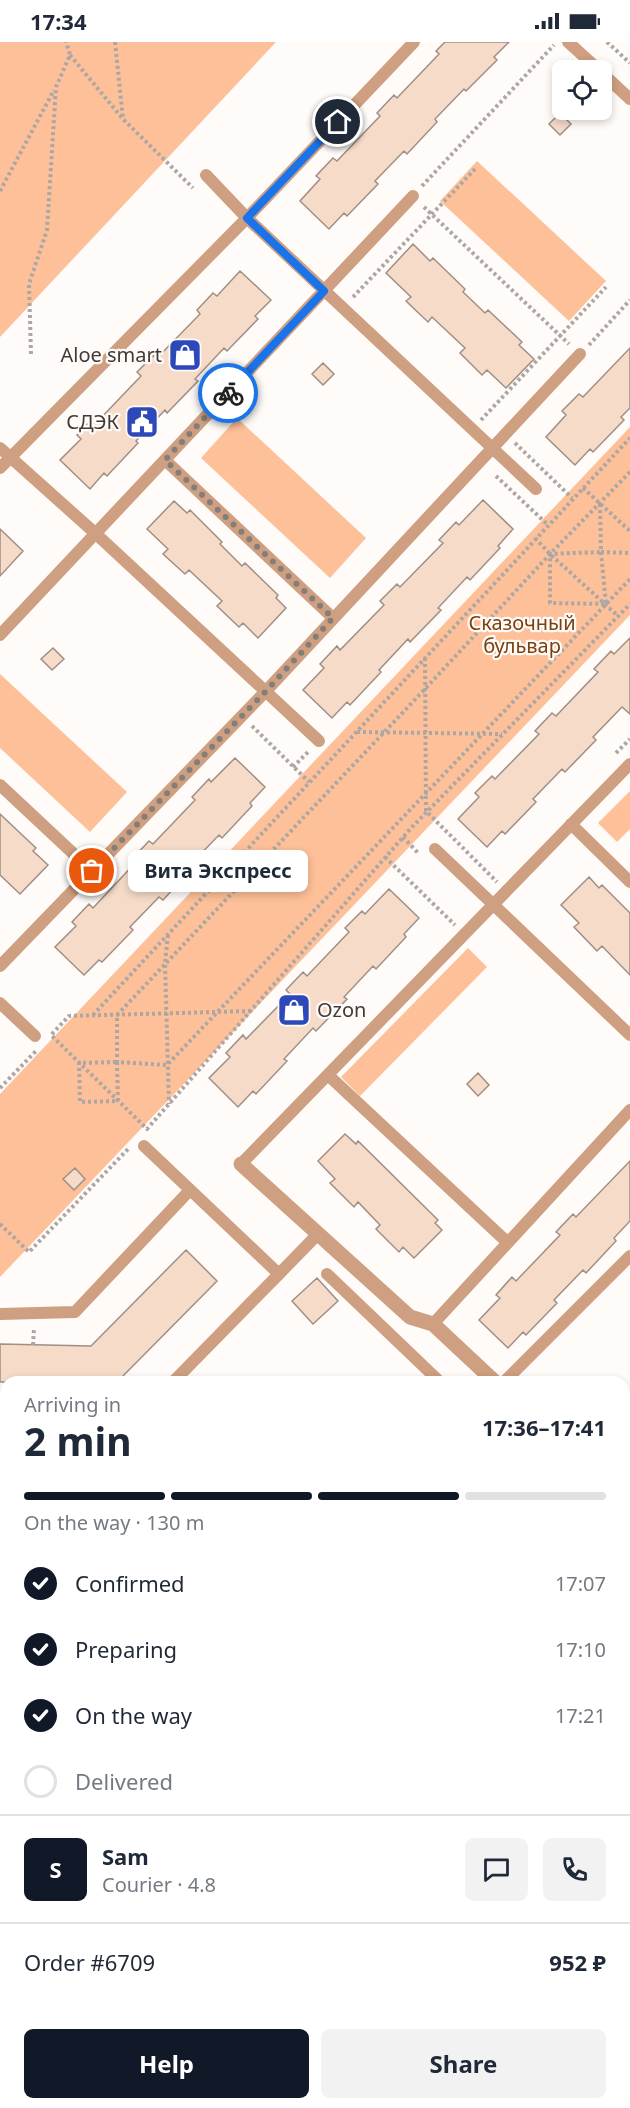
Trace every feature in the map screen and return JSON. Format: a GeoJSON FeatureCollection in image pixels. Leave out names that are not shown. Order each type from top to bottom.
{"type":"FeatureCollection","features":[{"type":"Feature","properties":{"kind":"street"},"geometry":{"type":"LineString","coordinates":[[241,1164],[410,1317],[433,1324],[489,1376]]}},
{"type":"Feature","properties":{"kind":"lane"},"geometry":{"type":"LineString","coordinates":[[0,468],[247,218],[414,42]]}},
{"type":"Feature","properties":{"kind":"lane"},"geometry":{"type":"LineString","coordinates":[[568,42],[587,60]]}},
{"type":"Feature","properties":{"kind":"lane"},"geometry":{"type":"LineString","coordinates":[[612,83],[630,99]]}},
{"type":"Feature","properties":{"kind":"lane"},"geometry":{"type":"LineString","coordinates":[[206,175],[247,218],[536,489]]}},
{"type":"Feature","properties":{"kind":"lane"},"geometry":{"type":"LineString","coordinates":[[0,635],[413,196]]}},
{"type":"Feature","properties":{"kind":"lane"},"geometry":{"type":"LineString","coordinates":[[0,966],[266,691],[580,354]]}},
{"type":"Feature","properties":{"kind":"lane"},"geometry":{"type":"LineString","coordinates":[[0,448],[319,741]]}},
{"type":"Feature","properties":{"kind":"lane"},"geometry":{"type":"LineString","coordinates":[[165,460],[333,618]]}},
{"type":"Feature","properties":{"kind":"lane"},"geometry":{"type":"LineString","coordinates":[[241,1164],[630,764]]}},
{"type":"Feature","properties":{"kind":"lane"},"geometry":{"type":"LineString","coordinates":[[0,785],[92,871]]}},
{"type":"Feature","properties":{"kind":"lane"},"geometry":{"type":"LineString","coordinates":[[571,824],[630,882]]}},
{"type":"Feature","properties":{"kind":"lane"},"geometry":{"type":"LineString","coordinates":[[435,849],[630,1035]]}},
{"type":"Feature","properties":{"kind":"lane"},"geometry":{"type":"LineString","coordinates":[[0,1003],[35,1036]]}},
{"type":"Feature","properties":{"kind":"lane"},"geometry":{"type":"LineString","coordinates":[[328,1075],[507,1242]]}},
{"type":"Feature","properties":{"kind":"lane"},"geometry":{"type":"LineString","coordinates":[[433,1324],[630,1110]]}},
{"type":"Feature","properties":{"kind":"lane"},"geometry":{"type":"LineString","coordinates":[[139,1143],[279,1274]]}},
{"type":"Feature","properties":{"kind":"lane"},"geometry":{"type":"LineString","coordinates":[[0,1314],[75,1312],[190,1190]]}},
{"type":"Feature","properties":{"kind":"lane"},"geometry":{"type":"LineString","coordinates":[[179,1376],[318,1234]]}},
{"type":"Feature","properties":{"kind":"lane"},"geometry":{"type":"LineString","coordinates":[[510,1376],[630,1256]]}},
{"type":"Feature","properties":{"kind":"lane"},"geometry":{"type":"LineString","coordinates":[[327,1274],[434,1376]]}},
{"type":"Feature","properties":{"kind":"path"},"geometry":{"type":"LineString","coordinates":[[66,42],[70,55],[123,119],[193,188]]}},
{"type":"Feature","properties":{"kind":"path"},"geometry":{"type":"LineString","coordinates":[[115,42],[123,119]]}},
{"type":"Feature","properties":{"kind":"path"},"geometry":{"type":"LineString","coordinates":[[556,42],[413,196],[580,354],[630,300]]}},
{"type":"Feature","properties":{"kind":"path"},"geometry":{"type":"LineString","coordinates":[[608,42],[630,63]]}},
{"type":"Feature","properties":{"kind":"path"},"geometry":{"type":"LineString","coordinates":[[0,191],[56,87],[70,55]]}},
{"type":"Feature","properties":{"kind":"path"},"geometry":{"type":"LineString","coordinates":[[31,354],[29,284],[47,231],[56,87]]}},
{"type":"Feature","properties":{"kind":"path"},"geometry":{"type":"LineString","coordinates":[[342,308],[475,169]]}},
{"type":"Feature","properties":{"kind":"path"},"geometry":{"type":"LineString","coordinates":[[472,430],[606,287]]}},
{"type":"Feature","properties":{"kind":"path"},"geometry":{"type":"LineString","coordinates":[[506,434],[572,498]]}},
{"type":"Feature","properties":{"kind":"path"},"geometry":{"type":"LineString","coordinates":[[93,1016],[630,438]]}},
{"type":"Feature","properties":{"kind":"path"},"geometry":{"type":"LineString","coordinates":[[480,461],[548,525]]}},
{"type":"Feature","properties":{"kind":"path"},"geometry":{"type":"LineString","coordinates":[[118,1101],[117,1015],[550,554],[630,472]]}},
{"type":"Feature","properties":{"kind":"path"},"geometry":{"type":"LineString","coordinates":[[583,488],[630,531]]}},
{"type":"Feature","properties":{"kind":"path"},"geometry":{"type":"LineString","coordinates":[[600,504],[601,552],[606,604]]}},
{"type":"Feature","properties":{"kind":"path"},"geometry":{"type":"LineString","coordinates":[[536,538],[550,554],[618,616]]}},
{"type":"Feature","properties":{"kind":"path"},"geometry":{"type":"LineString","coordinates":[[550,554],[630,553]]}},
{"type":"Feature","properties":{"kind":"path"},"geometry":{"type":"LineString","coordinates":[[550,554],[550,603],[606,604]]}},
{"type":"Feature","properties":{"kind":"path"},"geometry":{"type":"LineString","coordinates":[[79,1063],[117,1062],[167,1065],[630,579]]}},
{"type":"Feature","properties":{"kind":"path"},"geometry":{"type":"LineString","coordinates":[[0,1224],[29,1252],[139,1143],[147,1129],[426,812],[629,606]]}},
{"type":"Feature","properties":{"kind":"path"},"geometry":{"type":"LineString","coordinates":[[425,658],[426,812],[506,891]]}},
{"type":"Feature","properties":{"kind":"path"},"geometry":{"type":"LineString","coordinates":[[242,716],[309,782]]}},
{"type":"Feature","properties":{"kind":"path"},"geometry":{"type":"LineString","coordinates":[[356,732],[503,734]]}},
{"type":"Feature","properties":{"kind":"path"},"geometry":{"type":"LineString","coordinates":[[293,767],[319,741]]}},
{"type":"Feature","properties":{"kind":"path"},"geometry":{"type":"LineString","coordinates":[[385,857],[464,934]]}},
{"type":"Feature","properties":{"kind":"path"},"geometry":{"type":"LineString","coordinates":[[168,934],[165,963],[169,1105]]}},
{"type":"Feature","properties":{"kind":"path"},"geometry":{"type":"LineString","coordinates":[[0,1088],[69,1016],[251,1011]]}},
{"type":"Feature","properties":{"kind":"path"},"geometry":{"type":"LineString","coordinates":[[51,1035],[147,1129]]}},
{"type":"Feature","properties":{"kind":"path"},"geometry":{"type":"LineString","coordinates":[[79,1063],[80,1102],[118,1101]]}},
{"type":"Feature","properties":{"kind":"green space"},"geometry":{"type":"Polygon","coordinates":[[[0,42],[276,42],[0,337],[0,42]]]}},
{"type":"Feature","properties":{"kind":"green space"},"geometry":{"type":"Polygon","coordinates":[[[477,161],[606,281],[569,321],[440,201],[477,161]]]}},
{"type":"Feature","properties":{"kind":"green space"},"geometry":{"type":"Polygon","coordinates":[[[237,418],[366,538],[330,578],[201,458],[237,418]]]}},
{"type":"Feature","properties":{"kind":"green space","name":"Сказочный бульвар"},"geometry":{"type":"Polygon","coordinates":[[[630,427],[630,615],[0,1277],[0,1094],[630,427]]]}},
{"type":"Feature","properties":{"kind":"green space"},"geometry":{"type":"Polygon","coordinates":[[[0,674],[127,792],[90,832],[0,748],[0,674]]]}},
{"type":"Feature","properties":{"kind":"green space"},"geometry":{"type":"Polygon","coordinates":[[[630,791],[630,829],[617,842],[598,823],[630,791]]]}},
{"type":"Feature","properties":{"kind":"green space"},"geometry":{"type":"Polygon","coordinates":[[[468,948],[487,967],[360,1096],[341,1077],[468,948]]]}},
{"type":"Feature","properties":{"kind":"building"},"geometry":{"type":"Polygon","coordinates":[[[445,42],[509,42],[494,57],[497,60],[435,119],[437,122],[407,154],[404,151],[375,181],[378,184],[347,216],[344,213],[329,229],[300,201],[320,179],[316,176],[333,158],[337,161],[380,116],[377,113],[394,95],[397,98],[439,54],[436,51],[445,42]]]}},
{"type":"Feature","properties":{"kind":"building"},"geometry":{"type":"Polygon","coordinates":[[[553,120],[567,120],[571,124],[560,135],[549,124],[553,120]]]}},
{"type":"Feature","properties":{"kind":"building"},"geometry":{"type":"Polygon","coordinates":[[[413,244],[430,261],[433,258],[465,289],[463,292],[485,313],[488,310],[522,342],[519,345],[534,359],[506,388],[487,370],[482,375],[460,353],[465,348],[432,317],[428,322],[406,301],[411,297],[386,273],[413,244]]]}},
{"type":"Feature","properties":{"kind":"building"},"geometry":{"type":"Polygon","coordinates":[[[240,271],[271,300],[255,316],[258,319],[227,351],[224,348],[195,379],[198,381],[167,413],[165,410],[107,476],[104,473],[90,489],[60,460],[81,439],[77,435],[94,417],[98,421],[141,376],[137,372],[154,355],[157,358],[200,314],[197,310],[213,293],[217,296],[240,271]]]}},
{"type":"Feature","properties":{"kind":"building"},"geometry":{"type":"Polygon","coordinates":[[[630,348],[630,408],[621,417],[624,420],[593,452],[590,449],[575,465],[546,437],[566,415],[562,411],[579,394],[583,397],[630,348]]]}},
{"type":"Feature","properties":{"kind":"building"},"geometry":{"type":"Polygon","coordinates":[[[323,363],[334,374],[323,385],[312,374],[323,363]]]}},
{"type":"Feature","properties":{"kind":"building"},"geometry":{"type":"Polygon","coordinates":[[[483,500],[513,529],[498,546],[500,548],[470,580],[467,577],[438,608],[441,610],[410,642],[408,639],[350,705],[347,702],[332,718],[303,690],[324,668],[320,664],[337,646],[340,650],[384,605],[380,601],[397,584],[400,587],[443,543],[439,540],[456,522],[459,525],[483,500]]]}},
{"type":"Feature","properties":{"kind":"building"},"geometry":{"type":"Polygon","coordinates":[[[174,501],[187,513],[190,510],[242,566],[245,563],[278,595],[276,598],[286,608],[258,638],[243,623],[239,627],[217,606],[222,601],[189,570],[185,574],[163,554],[168,549],[147,529],[174,501]]]}},
{"type":"Feature","properties":{"kind":"building"},"geometry":{"type":"Polygon","coordinates":[[[0,529],[23,551],[0,576],[0,529]]]}},
{"type":"Feature","properties":{"kind":"building"},"geometry":{"type":"Polygon","coordinates":[[[630,638],[630,714],[622,707],[593,737],[596,740],[565,772],[562,769],[533,799],[536,802],[505,834],[502,831],[487,847],[458,819],[479,797],[475,793],[492,776],[495,779],[539,734],[535,731],[552,713],[556,716],[598,672],[594,669],[611,651],[614,654],[630,638]]]}},
{"type":"Feature","properties":{"kind":"building"},"geometry":{"type":"Polygon","coordinates":[[[53,648],[64,659],[52,670],[41,659],[53,648]]]}},
{"type":"Feature","properties":{"kind":"building"},"geometry":{"type":"Polygon","coordinates":[[[235,758],[265,787],[250,803],[252,806],[222,838],[219,835],[190,865],[193,868],[163,900],[159,897],[130,927],[133,930],[102,962],[99,960],[84,975],[55,947],[76,926],[72,922],[89,904],[93,908],[136,862],[132,859],[149,841],[153,844],[195,800],[192,797],[209,779],[211,782],[235,758]]]}},
{"type":"Feature","properties":{"kind":"building"},"geometry":{"type":"Polygon","coordinates":[[[0,814],[36,848],[33,851],[48,865],[20,894],[0,875],[0,814]]]}},
{"type":"Feature","properties":{"kind":"building"},"geometry":{"type":"Polygon","coordinates":[[[589,877],[599,888],[602,885],[630,913],[630,975],[602,946],[597,951],[574,927],[579,923],[561,905],[589,877]]]}},
{"type":"Feature","properties":{"kind":"building"},"geometry":{"type":"Polygon","coordinates":[[[389,889],[419,918],[404,934],[406,937],[376,969],[373,966],[344,997],[347,999],[316,1031],[313,1028],[284,1059],[287,1061],[256,1094],[253,1091],[238,1107],[209,1078],[230,1057],[226,1053],[243,1035],[246,1039],[290,994],[286,990],[303,972],[307,976],[349,932],[345,928],[362,911],[365,914],[389,889]]]}},
{"type":"Feature","properties":{"kind":"building"},"geometry":{"type":"Polygon","coordinates":[[[478,1073],[489,1085],[478,1096],[467,1084],[478,1073]]]}},
{"type":"Feature","properties":{"kind":"building"},"geometry":{"type":"Polygon","coordinates":[[[345,1134],[356,1144],[358,1141],[438,1220],[435,1223],[442,1230],[414,1258],[403,1247],[399,1252],[376,1229],[380,1225],[358,1202],[354,1207],[330,1183],[335,1179],[318,1161],[345,1134]]]}},
{"type":"Feature","properties":{"kind":"building"},"geometry":{"type":"Polygon","coordinates":[[[630,1161],[630,1221],[614,1238],[616,1241],[586,1273],[583,1270],[554,1300],[557,1303],[526,1335],[523,1332],[508,1348],[479,1320],[500,1298],[496,1295],[512,1277],[516,1281],[560,1235],[556,1232],[573,1214],[576,1217],[630,1161]]]}},
{"type":"Feature","properties":{"kind":"building"},"geometry":{"type":"Polygon","coordinates":[[[75,1168],[85,1179],[74,1190],[63,1179],[75,1168]]]}},
{"type":"Feature","properties":{"kind":"building"},"geometry":{"type":"Polygon","coordinates":[[[186,1250],[217,1281],[123,1376],[0,1376],[0,1344],[91,1346],[186,1250]]]}},
{"type":"Feature","properties":{"kind":"building"},"geometry":{"type":"Polygon","coordinates":[[[317,1278],[338,1301],[313,1324],[292,1301],[317,1278]]]}},
{"type":"Feature","properties":{"kind":"way so far"},"geometry":{"type":"LineString","coordinates":[[92,871],[266,691],[333,618],[165,460],[228,393]]}},
{"type":"Feature","properties":{"kind":"place","name":"Aloe smart"},"geometry":{"type":"Point","coordinates":[185,355]}},
{"type":"Feature","properties":{"kind":"place","name":"СДЭК"},"geometry":{"type":"Point","coordinates":[142,422]}},
{"type":"Feature","properties":{"kind":"place","name":"Вита Экспресс"},"geometry":{"type":"Point","coordinates":[92,871]}},
{"type":"Feature","properties":{"kind":"place","name":"Ozon"},"geometry":{"type":"Point","coordinates":[294,1010]}},
{"type":"Feature","properties":{"kind":"route"},"geometry":{"type":"LineString","coordinates":[[228,393],[324,291],[247,218],[338,122]]}}]}
